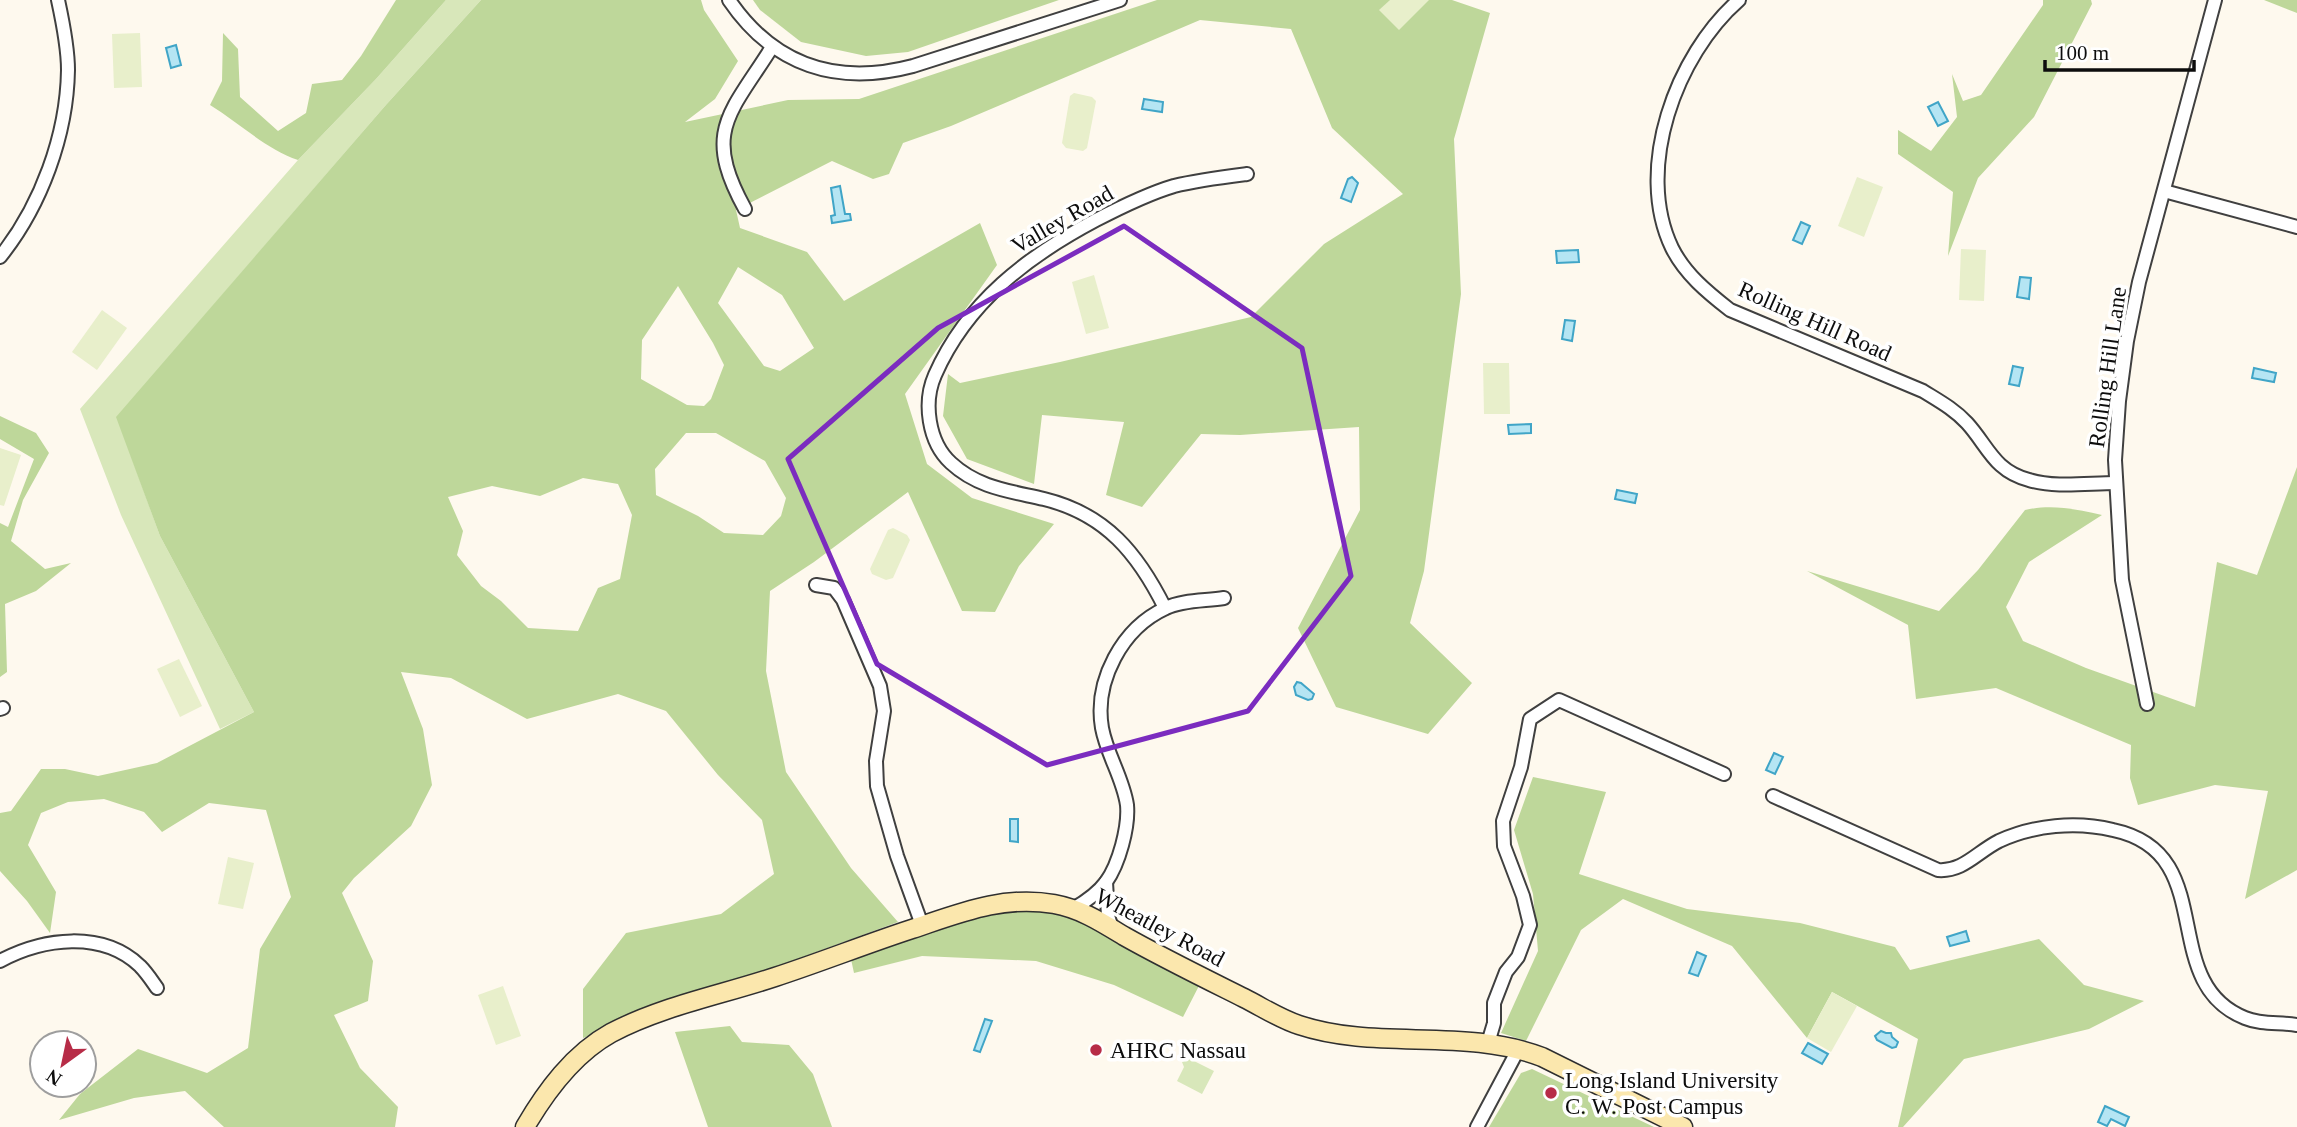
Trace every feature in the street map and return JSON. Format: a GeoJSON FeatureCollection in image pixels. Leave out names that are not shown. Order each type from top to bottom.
{"type":"FeatureCollection","features":[{"type":"Feature","properties":{"kind":"main road","name":"Wheatley Road"},"geometry":{"type":"LineString","coordinates":[[525,1127],[562,1073],[592,1046],[650,1016],[776,976],[965,910],[1000,902],[1035,901],[1093,916],[1203,978],[1299,1025],[1351,1035],[1488,1043],[1519,1048],[1683,1127]]}},
{"type":"Feature","properties":{"kind":"street"},"geometry":{"type":"LineString","coordinates":[[0,257],[26,218],[55,148],[62,122],[68,67],[58,0]]}},
{"type":"Feature","properties":{"kind":"street"},"geometry":{"type":"LineString","coordinates":[[729,0],[748,25],[772,47],[804,64],[864,75],[889,72],[1120,0]]}},
{"type":"Feature","properties":{"kind":"street","name":"Rolling Hill Road"},"geometry":{"type":"LineString","coordinates":[[1739,0],[1717,22],[1690,61],[1675,94],[1662,134],[1658,197],[1664,227],[1672,248],[1685,268],[1705,291],[1730,310],[1923,391],[1950,407],[1967,423],[1996,462],[2014,475],[2041,483],[2116,483]]}},
{"type":"Feature","properties":{"kind":"street","name":"Rolling Hill Lane"},"geometry":{"type":"LineString","coordinates":[[2147,704],[2122,580],[2116,483],[2119,401],[2139,282],[2215,0]]}},
{"type":"Feature","properties":{"kind":"street"},"geometry":{"type":"LineString","coordinates":[[745,209],[732,186],[725,165],[722,140],[726,120],[772,47]]}},
{"type":"Feature","properties":{"kind":"street","name":"Valley Road"},"geometry":{"type":"LineString","coordinates":[[1165,608],[1140,562],[1119,539],[1102,526],[1060,504],[987,486],[950,462],[934,435],[928,398],[945,352],[956,335],[1003,281],[1039,252],[1147,195],[1178,186],[1247,173]]}},
{"type":"Feature","properties":{"kind":"street"},"geometry":{"type":"LineString","coordinates":[[2164,191],[2297,228]]}},
{"type":"Feature","properties":{"kind":"street"},"geometry":{"type":"LineString","coordinates":[[816,585],[830,587],[838,592],[880,686],[884,711],[876,761],[877,786],[897,856],[922,925]]}},
{"type":"Feature","properties":{"kind":"street"},"geometry":{"type":"LineString","coordinates":[[1073,909],[1084,903],[1106,882],[1121,848],[1128,813],[1123,787],[1102,728],[1100,710],[1111,665],[1121,645],[1141,625],[1165,608],[1224,598]]}},
{"type":"Feature","properties":{"kind":"street"},"geometry":{"type":"LineString","coordinates":[[1488,1043],[1494,1023],[1494,1003],[1506,972],[1518,957],[1530,925],[1523,896],[1504,846],[1503,821],[1521,767],[1530,719],[1559,700],[1724,774]]}},
{"type":"Feature","properties":{"kind":"street"},"geometry":{"type":"LineString","coordinates":[[1773,796],[1938,870],[1951,871],[1998,842],[2021,832],[2052,826],[2091,825],[2129,834],[2164,857],[2174,874],[2181,892],[2195,962],[2212,992],[2228,1009],[2244,1018],[2266,1024],[2297,1025]]}},
{"type":"Feature","properties":{"kind":"street"},"geometry":{"type":"LineString","coordinates":[[1106,882],[1108,916],[1112,928]]}},
{"type":"Feature","properties":{"kind":"street"},"geometry":{"type":"LineString","coordinates":[[0,961],[50,942],[89,942],[121,953],[141,967],[157,988]]}},
{"type":"Feature","properties":{"kind":"street"},"geometry":{"type":"LineString","coordinates":[[1477,1127],[1519,1048]]}},
{"type":"Feature","properties":{"kind":"highlighted area"},"geometry":{"type":"Polygon","coordinates":[[[1124,226],[1302,348],[1351,576],[1248,711],[1047,765],[877,664],[788,459],[938,328],[1124,226]]]}},
{"type":"Feature","properties":{"kind":"green space"},"geometry":{"type":"Polygon","coordinates":[[[396,0],[446,0],[376,79],[298,160],[264,143],[210,105],[222,81],[223,33],[238,49],[240,97],[278,131],[306,113],[312,84],[342,80],[361,56],[396,0]]]}},
{"type":"Feature","properties":{"kind":"green space"},"geometry":{"type":"Polygon","coordinates":[[[446,0],[481,0],[385,106],[117,417],[160,536],[254,712],[220,729],[121,515],[80,409],[298,160],[376,79],[446,0]]]}},
{"type":"Feature","properties":{"kind":"green space"},"geometry":{"type":"Polygon","coordinates":[[[481,0],[701,0],[704,10],[738,61],[715,99],[685,122],[788,100],[859,99],[1157,0],[1452,0],[1490,13],[1454,139],[1461,294],[1424,571],[1410,623],[1472,683],[1428,734],[1336,707],[1298,628],[1360,510],[1359,427],[1240,435],[1201,434],[1142,507],[1106,495],[1124,422],[1042,415],[1034,484],[967,459],[943,416],[948,374],[960,383],[1251,317],[1324,244],[1403,194],[1332,128],[1291,29],[1200,20],[951,126],[903,143],[889,174],[873,179],[832,161],[736,210],[740,228],[807,252],[844,301],[980,223],[997,265],[905,394],[927,464],[972,498],[1054,524],[1019,566],[995,612],[962,611],[908,492],[770,591],[766,671],[786,772],[851,868],[898,922],[583,1038],[583,989],[626,933],[721,914],[774,874],[762,820],[718,775],[666,711],[618,694],[527,719],[451,678],[401,672],[423,729],[432,785],[411,826],[354,878],[342,893],[373,961],[368,1001],[334,1015],[360,1068],[398,1107],[395,1127],[224,1127],[185,1091],[134,1098],[59,1120],[76,1099],[98,1099],[98,1080],[138,1049],[207,1073],[248,1048],[260,949],[291,897],[266,810],[209,803],[162,832],[144,812],[104,799],[68,802],[41,813],[28,845],[56,892],[50,933],[27,901],[0,871],[0,813],[11,811],[41,769],[65,769],[98,776],[157,763],[254,712],[160,536],[116,417],[385,106],[481,0]],[[738,267],[718,303],[764,366],[780,371],[814,348],[782,295],[738,267]],[[678,286],[642,340],[641,379],[687,405],[704,406],[711,399],[724,365],[678,286]],[[686,433],[655,469],[656,495],[698,516],[724,533],[763,535],[781,516],[786,498],[765,461],[716,433],[686,433]],[[583,478],[540,496],[492,486],[448,497],[463,531],[457,555],[481,586],[501,601],[528,628],[578,631],[598,588],[620,579],[632,515],[618,484],[583,478]]]}},
{"type":"Feature","properties":{"kind":"green space"},"geometry":{"type":"Polygon","coordinates":[[[753,0],[1059,0],[908,52],[866,56],[801,42],[760,10],[753,0]]]}},
{"type":"Feature","properties":{"kind":"green space"},"geometry":{"type":"Polygon","coordinates":[[[1390,0],[1429,0],[1399,30],[1379,10],[1390,0]]]}},
{"type":"Feature","properties":{"kind":"green space"},"geometry":{"type":"Polygon","coordinates":[[[2043,0],[2091,0],[2092,4],[2034,117],[1978,178],[1948,256],[1953,192],[1898,154],[1898,130],[1931,151],[1957,117],[1952,74],[1963,101],[1981,95],[2043,5],[2043,0]]]}},
{"type":"Feature","properties":{"kind":"green space"},"geometry":{"type":"Polygon","coordinates":[[[2264,0],[2297,0],[2297,13],[2264,0]]]}},
{"type":"Feature","properties":{"kind":"green space"},"geometry":{"type":"Polygon","coordinates":[[[140,33],[142,87],[114,88],[112,34],[140,33]]]}},
{"type":"Feature","properties":{"kind":"green space"},"geometry":{"type":"Polygon","coordinates":[[[1074,93],[1092,97],[1096,101],[1087,148],[1083,151],[1066,148],[1062,143],[1070,96],[1074,93]]]}},
{"type":"Feature","properties":{"kind":"green space"},"geometry":{"type":"Polygon","coordinates":[[[1857,177],[1883,187],[1864,237],[1838,226],[1857,177]]]}},
{"type":"Feature","properties":{"kind":"green space"},"geometry":{"type":"Polygon","coordinates":[[[1961,249],[1986,250],[1984,301],[1959,300],[1961,249]]]}},
{"type":"Feature","properties":{"kind":"green space"},"geometry":{"type":"Polygon","coordinates":[[[1094,275],[1109,328],[1086,334],[1072,282],[1094,275]]]}},
{"type":"Feature","properties":{"kind":"green space"},"geometry":{"type":"Polygon","coordinates":[[[102,310],[127,328],[97,370],[72,352],[102,310]]]}},
{"type":"Feature","properties":{"kind":"green space"},"geometry":{"type":"Polygon","coordinates":[[[1483,363],[1509,363],[1510,414],[1484,414],[1483,363]]]}},
{"type":"Feature","properties":{"kind":"green space"},"geometry":{"type":"Polygon","coordinates":[[[0,416],[36,433],[49,453],[23,500],[11,541],[45,569],[71,563],[36,591],[5,604],[7,672],[0,677],[0,523],[8,527],[34,459],[0,439],[0,416]]]}},
{"type":"Feature","properties":{"kind":"green space"},"geometry":{"type":"Polygon","coordinates":[[[0,448],[21,455],[4,506],[0,505],[0,448]]]}},
{"type":"Feature","properties":{"kind":"green space"},"geometry":{"type":"Polygon","coordinates":[[[2297,467],[2297,870],[2245,899],[2268,791],[2215,785],[2138,805],[2130,778],[2131,745],[1996,688],[1916,699],[1908,625],[1807,571],[1939,611],[1978,570],[2025,510],[2054,507],[2102,515],[2029,562],[2006,607],[2023,641],[2086,668],[2195,707],[2217,562],[2257,575],[2297,467]]]}},
{"type":"Feature","properties":{"kind":"green space"},"geometry":{"type":"Polygon","coordinates":[[[893,528],[907,535],[910,540],[893,578],[886,580],[872,574],[870,569],[888,530],[893,528]]]}},
{"type":"Feature","properties":{"kind":"green space"},"geometry":{"type":"Polygon","coordinates":[[[179,659],[202,706],[180,717],[157,669],[179,659]]]}},
{"type":"Feature","properties":{"kind":"green space"},"geometry":{"type":"Polygon","coordinates":[[[1533,777],[1606,792],[1579,874],[1687,909],[1800,923],[1895,947],[1910,970],[2039,939],[2084,985],[2144,1001],[2089,1029],[1964,1059],[1903,1127],[1898,1127],[1918,1039],[1832,992],[1807,1038],[1732,946],[1623,899],[1581,930],[1526,1041],[1501,1033],[1538,951],[1533,894],[1514,830],[1533,777]]]}},
{"type":"Feature","properties":{"kind":"green space"},"geometry":{"type":"Polygon","coordinates":[[[228,857],[254,863],[243,909],[218,904],[228,857]]]}},
{"type":"Feature","properties":{"kind":"green space"},"geometry":{"type":"Polygon","coordinates":[[[1054,904],[1203,978],[1183,1017],[1114,985],[1036,961],[922,956],[854,973],[849,950],[965,910],[1054,904]]]}},
{"type":"Feature","properties":{"kind":"green space"},"geometry":{"type":"Polygon","coordinates":[[[503,986],[521,1036],[496,1045],[478,995],[503,986]]]}},
{"type":"Feature","properties":{"kind":"green space"},"geometry":{"type":"Polygon","coordinates":[[[1832,992],[1857,1006],[1831,1052],[1807,1038],[1832,992]]]}},
{"type":"Feature","properties":{"kind":"green space"},"geometry":{"type":"Polygon","coordinates":[[[730,1026],[742,1042],[789,1045],[813,1074],[832,1127],[708,1127],[675,1032],[730,1026]]]}},
{"type":"Feature","properties":{"kind":"green space"},"geometry":{"type":"Polygon","coordinates":[[[1190,1059],[1214,1071],[1202,1094],[1177,1081],[1184,1067],[1182,1062],[1190,1059]]]}},
{"type":"Feature","properties":{"kind":"green space","name":"Long Island University C. W. Post Campus"},"geometry":{"type":"Polygon","coordinates":[[[1532,1069],[1654,1127],[1489,1127],[1521,1073],[1532,1069]]]}},
{"type":"Feature","properties":{"kind":"water"},"geometry":{"type":"Polygon","coordinates":[[[176,45],[181,65],[171,68],[166,48],[176,45]]]}},
{"type":"Feature","properties":{"kind":"water"},"geometry":{"type":"Polygon","coordinates":[[[1144,99],[1163,102],[1162,112],[1142,109],[1144,99]]]}},
{"type":"Feature","properties":{"kind":"water"},"geometry":{"type":"Polygon","coordinates":[[[1938,102],[1948,121],[1938,126],[1928,107],[1938,102]]]}},
{"type":"Feature","properties":{"kind":"water"},"geometry":{"type":"Polygon","coordinates":[[[1352,177],[1358,183],[1351,202],[1341,198],[1348,179],[1352,177]]]}},
{"type":"Feature","properties":{"kind":"water"},"geometry":{"type":"Polygon","coordinates":[[[840,186],[845,214],[850,214],[851,220],[832,223],[831,216],[835,215],[831,188],[840,186]]]}},
{"type":"Feature","properties":{"kind":"water"},"geometry":{"type":"Polygon","coordinates":[[[1801,222],[1810,226],[1802,244],[1793,240],[1801,222]]]}},
{"type":"Feature","properties":{"kind":"water"},"geometry":{"type":"Polygon","coordinates":[[[1578,250],[1579,262],[1557,263],[1556,251],[1578,250]]]}},
{"type":"Feature","properties":{"kind":"water"},"geometry":{"type":"Polygon","coordinates":[[[2020,277],[2031,278],[2029,299],[2017,297],[2020,277]]]}},
{"type":"Feature","properties":{"kind":"water"},"geometry":{"type":"Polygon","coordinates":[[[1565,320],[1575,321],[1572,341],[1562,339],[1565,320]]]}},
{"type":"Feature","properties":{"kind":"water"},"geometry":{"type":"Polygon","coordinates":[[[2013,366],[2023,368],[2019,386],[2009,384],[2013,366]]]}},
{"type":"Feature","properties":{"kind":"water"},"geometry":{"type":"Polygon","coordinates":[[[2254,368],[2276,373],[2274,382],[2252,378],[2254,368]]]}},
{"type":"Feature","properties":{"kind":"water"},"geometry":{"type":"Polygon","coordinates":[[[1531,424],[1531,433],[1509,434],[1508,425],[1531,424]]]}},
{"type":"Feature","properties":{"kind":"water"},"geometry":{"type":"Polygon","coordinates":[[[1617,490],[1637,494],[1635,503],[1615,499],[1617,490]]]}},
{"type":"Feature","properties":{"kind":"water"},"geometry":{"type":"Polygon","coordinates":[[[1297,682],[1314,694],[1312,699],[1296,695],[1294,687],[1297,682]]]}},
{"type":"Feature","properties":{"kind":"water"},"geometry":{"type":"Polygon","coordinates":[[[1774,753],[1783,757],[1775,774],[1766,770],[1774,753]]]}},
{"type":"Feature","properties":{"kind":"water"},"geometry":{"type":"Polygon","coordinates":[[[1010,819],[1018,819],[1018,842],[1010,841],[1010,819]]]}},
{"type":"Feature","properties":{"kind":"water"},"geometry":{"type":"Polygon","coordinates":[[[1966,931],[1969,941],[1950,946],[1947,937],[1966,931]]]}},
{"type":"Feature","properties":{"kind":"water"},"geometry":{"type":"Polygon","coordinates":[[[1697,952],[1706,956],[1698,976],[1689,973],[1697,952]]]}},
{"type":"Feature","properties":{"kind":"water"},"geometry":{"type":"Polygon","coordinates":[[[985,1019],[992,1021],[980,1052],[974,1050],[985,1019]]]}},
{"type":"Feature","properties":{"kind":"water"},"geometry":{"type":"Polygon","coordinates":[[[1881,1031],[1891,1033],[1898,1042],[1896,1047],[1892,1048],[1877,1040],[1875,1036],[1881,1031]]]}},
{"type":"Feature","properties":{"kind":"water"},"geometry":{"type":"Polygon","coordinates":[[[1808,1043],[1828,1054],[1822,1064],[1802,1053],[1808,1043]]]}},
{"type":"Feature","properties":{"kind":"water"},"geometry":{"type":"Polygon","coordinates":[[[2105,1106],[2129,1117],[2125,1126],[2111,1119],[2107,1126],[2098,1122],[2105,1106]]]}},
{"type":"Feature","properties":{"kind":"place","name":"AHRC Nassau"},"geometry":{"type":"Point","coordinates":[1096,1050]}},
{"type":"Feature","properties":{"kind":"place","name":"Long Island University C. W. Post Campus"},"geometry":{"type":"Point","coordinates":[1551,1093]}}]}
